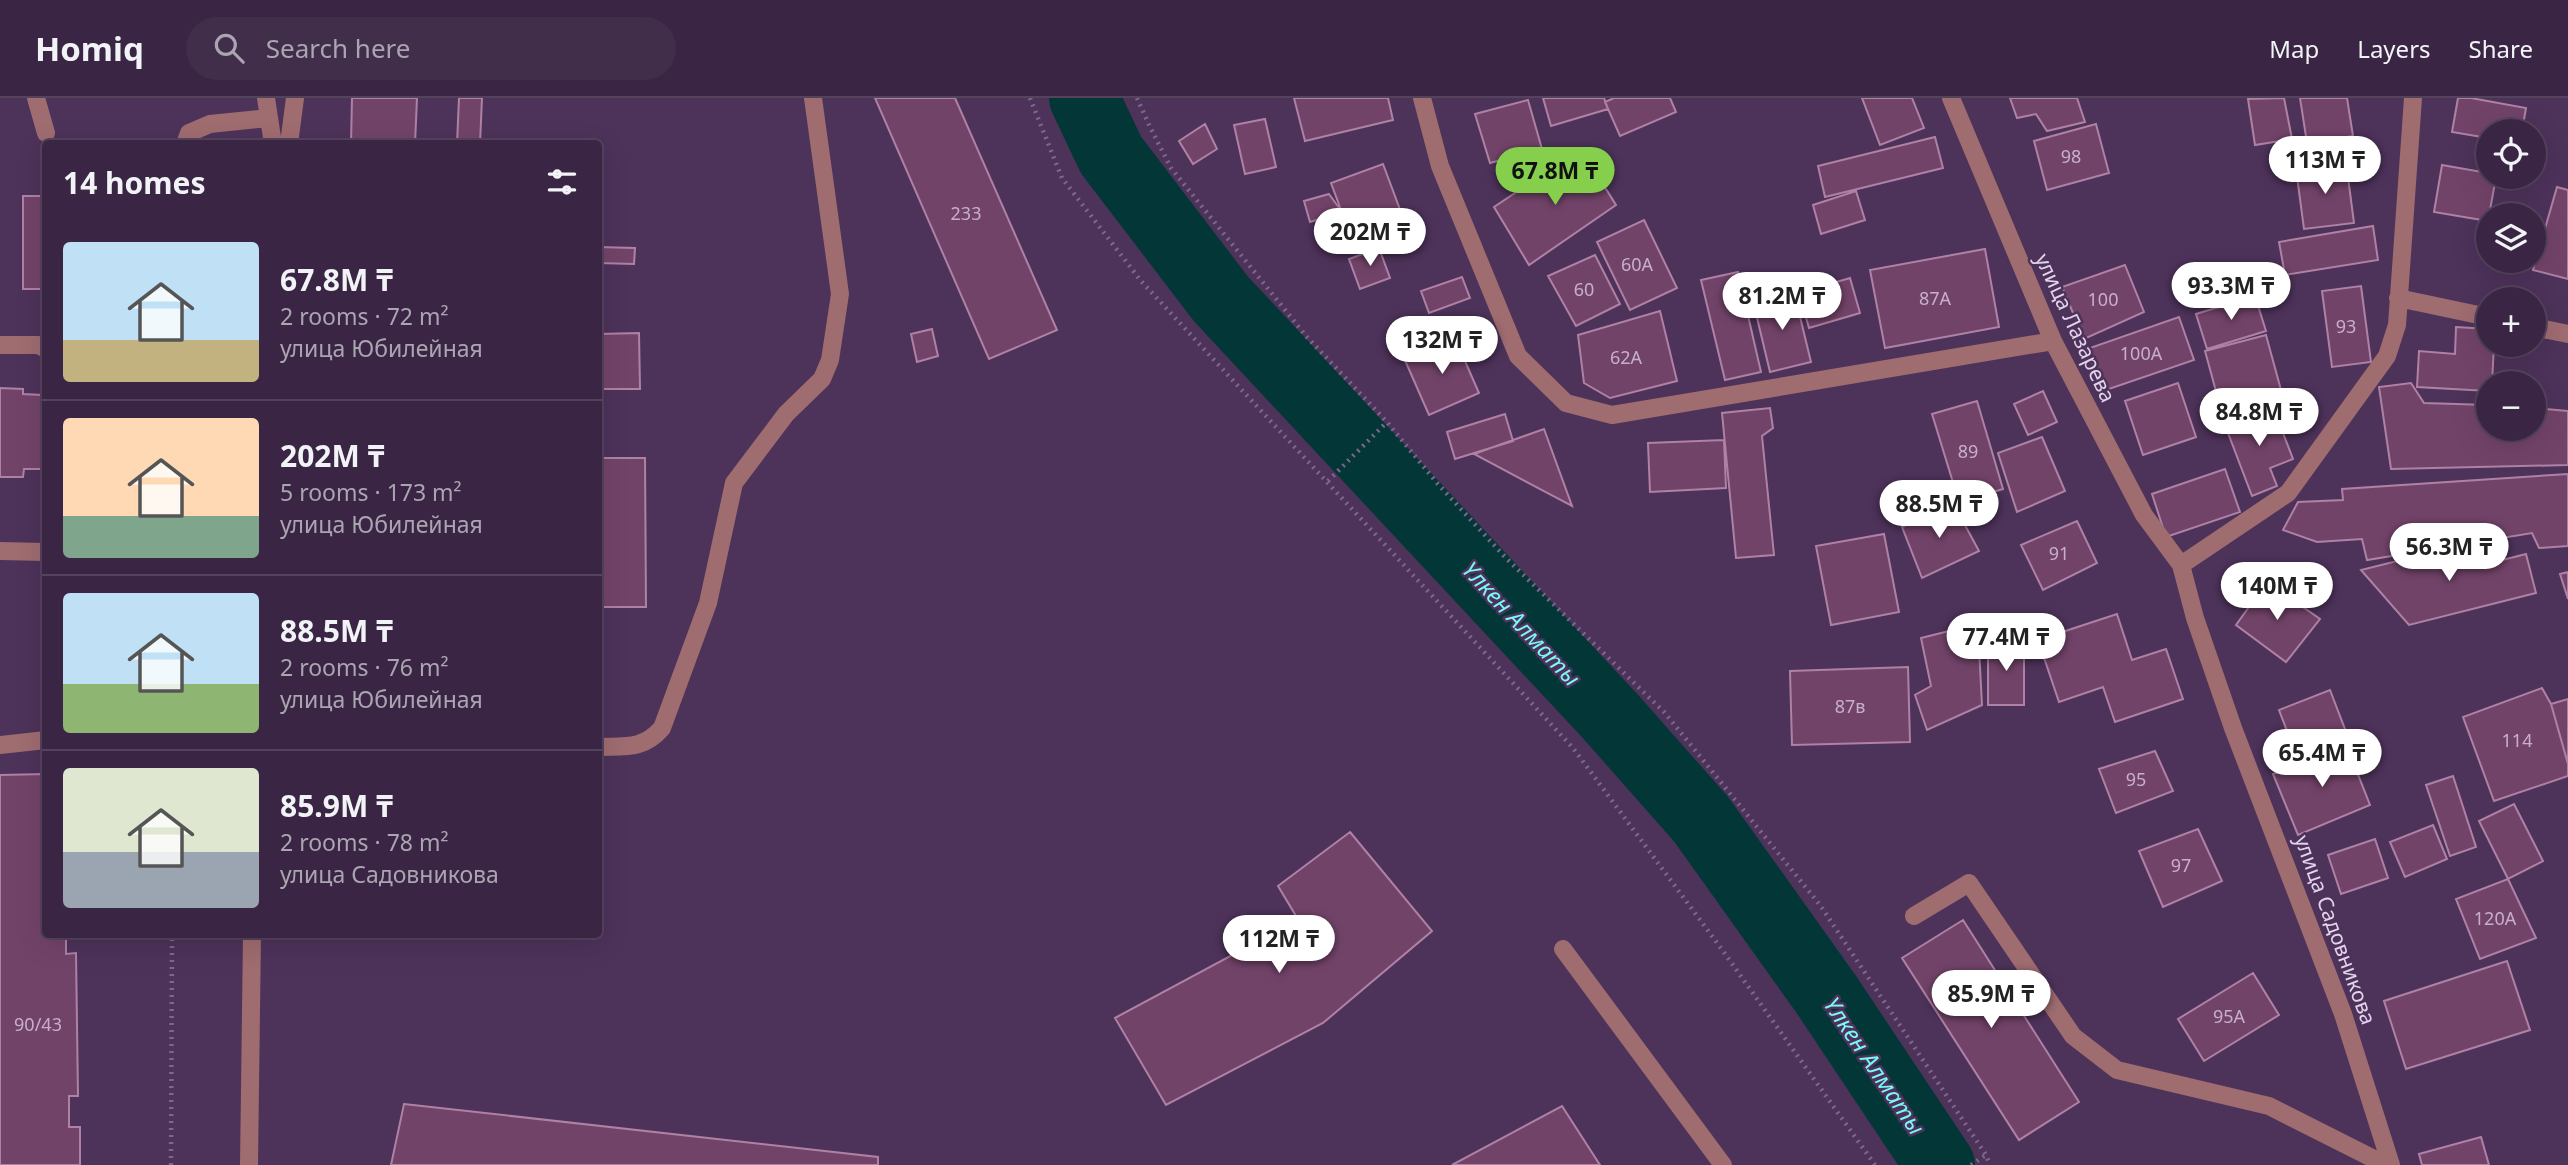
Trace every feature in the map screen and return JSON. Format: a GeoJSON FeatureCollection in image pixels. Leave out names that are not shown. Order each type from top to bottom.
{"type":"FeatureCollection","features":[{"type":"Feature","properties":{"kind":"street"},"geometry":{"type":"LineString","coordinates":[[36,98],[46,133]]}},
{"type":"Feature","properties":{"kind":"street"},"geometry":{"type":"LineString","coordinates":[[266,98],[272,140]]}},
{"type":"Feature","properties":{"kind":"street"},"geometry":{"type":"LineString","coordinates":[[290,140],[295,98]]}},
{"type":"Feature","properties":{"kind":"street"},"geometry":{"type":"LineString","coordinates":[[602,747],[641,745],[662,728],[708,603],[734,483],[786,414],[822,379],[830,360],[840,293],[813,98]]}},
{"type":"Feature","properties":{"kind":"street"},"geometry":{"type":"LineString","coordinates":[[1422,98],[1440,166],[1518,356],[1566,403],[1612,415],[2053,341]]}},
{"type":"Feature","properties":{"kind":"street","name":"улица Лазарева"},"geometry":{"type":"LineString","coordinates":[[1951,98],[2053,341],[2144,515],[2181,565]]}},
{"type":"Feature","properties":{"kind":"street"},"geometry":{"type":"LineString","coordinates":[[2181,565],[2288,493],[2387,356],[2397,325],[2413,98]]}},
{"type":"Feature","properties":{"kind":"street"},"geometry":{"type":"LineString","coordinates":[[186,140],[189,133],[210,124],[269,118]]}},
{"type":"Feature","properties":{"kind":"street"},"geometry":{"type":"LineString","coordinates":[[2398,298],[2476,314]]}},
{"type":"Feature","properties":{"kind":"street"},"geometry":{"type":"LineString","coordinates":[[2546,329],[2568,334]]}},
{"type":"Feature","properties":{"kind":"street"},"geometry":{"type":"LineString","coordinates":[[0,345],[42,347]]}},
{"type":"Feature","properties":{"kind":"street"},"geometry":{"type":"LineString","coordinates":[[0,551],[42,552]]}},
{"type":"Feature","properties":{"kind":"street","name":"улица Садовникова"},"geometry":{"type":"LineString","coordinates":[[2181,565],[2195,618],[2229,716],[2343,1014],[2389,1165]]}},
{"type":"Feature","properties":{"kind":"street"},"geometry":{"type":"LineString","coordinates":[[0,745],[42,740]]}},
{"type":"Feature","properties":{"kind":"street"},"geometry":{"type":"LineString","coordinates":[[1914,916],[1969,883],[2073,1035],[2118,1070],[2269,1106],[2389,1165]]}},
{"type":"Feature","properties":{"kind":"street"},"geometry":{"type":"LineString","coordinates":[[249,1165],[252,938]]}},
{"type":"Feature","properties":{"kind":"street"},"geometry":{"type":"LineString","coordinates":[[1563,949],[1723,1165]]}},
{"type":"Feature","properties":{"kind":"path"},"geometry":{"type":"LineString","coordinates":[[1030,98],[1062,178],[1141,281],[1573,748],[1723,951],[1875,1165]]}},
{"type":"Feature","properties":{"kind":"path"},"geometry":{"type":"LineString","coordinates":[[1137,98],[1171,168],[1306,336],[1387,422],[1437,483],[1505,556],[1665,713],[1819,905],[1986,1155],[1990,1165]]}},
{"type":"Feature","properties":{"kind":"path"},"geometry":{"type":"LineString","coordinates":[[1328,481],[1387,422]]}},
{"type":"Feature","properties":{"kind":"path"},"geometry":{"type":"LineString","coordinates":[[172,938],[172,1165]]}},
{"type":"Feature","properties":{"kind":"path"},"geometry":{"type":"LineString","coordinates":[[1971,1165],[1986,1155]]}},
{"type":"Feature","properties":{"kind":"building"},"geometry":{"type":"Polygon","coordinates":[[[352,98],[417,98],[415,140],[351,140],[352,98]]]}},
{"type":"Feature","properties":{"kind":"building"},"geometry":{"type":"Polygon","coordinates":[[[459,98],[482,98],[480,140],[457,140],[459,98]]]}},
{"type":"Feature","properties":{"kind":"building"},"geometry":{"type":"Polygon","coordinates":[[[875,98],[955,98],[1057,330],[989,359],[875,98]]]}},
{"type":"Feature","properties":{"kind":"building"},"geometry":{"type":"Polygon","coordinates":[[[1294,98],[1388,98],[1393,120],[1305,141],[1294,98]]]}},
{"type":"Feature","properties":{"kind":"building"},"geometry":{"type":"Polygon","coordinates":[[[1543,98],[1604,98],[1608,109],[1551,126],[1543,98]]]}},
{"type":"Feature","properties":{"kind":"building"},"geometry":{"type":"Polygon","coordinates":[[[1614,98],[1670,98],[1676,112],[1620,136],[1605,102],[1614,98]]]}},
{"type":"Feature","properties":{"kind":"building"},"geometry":{"type":"Polygon","coordinates":[[[1862,98],[1912,98],[1924,128],[1880,145],[1862,98]]]}},
{"type":"Feature","properties":{"kind":"building"},"geometry":{"type":"Polygon","coordinates":[[[2010,98],[2077,98],[2085,122],[2047,131],[2036,114],[2017,118],[2010,98]]]}},
{"type":"Feature","properties":{"kind":"building"},"geometry":{"type":"Polygon","coordinates":[[[2284,98],[2292,139],[2255,145],[2248,99],[2284,98]]]}},
{"type":"Feature","properties":{"kind":"building"},"geometry":{"type":"Polygon","coordinates":[[[2300,98],[2347,98],[2353,136],[2307,143],[2300,98]]]}},
{"type":"Feature","properties":{"kind":"building"},"geometry":{"type":"Polygon","coordinates":[[[2458,98],[2526,108],[2524,119],[2476,119],[2476,136],[2452,132],[2458,98]]]}},
{"type":"Feature","properties":{"kind":"building"},"geometry":{"type":"Polygon","coordinates":[[[1528,100],[1542,149],[1490,163],[1475,114],[1528,100]]]}},
{"type":"Feature","properties":{"kind":"building"},"geometry":{"type":"Polygon","coordinates":[[[1265,119],[1276,167],[1245,174],[1234,125],[1265,119]]]}},
{"type":"Feature","properties":{"kind":"building"},"geometry":{"type":"Polygon","coordinates":[[[1205,124],[1217,149],[1193,164],[1179,141],[1205,124]]]}},
{"type":"Feature","properties":{"kind":"building"},"geometry":{"type":"Polygon","coordinates":[[[2096,124],[2109,173],[2047,190],[2034,141],[2096,124]]]}},
{"type":"Feature","properties":{"kind":"building"},"geometry":{"type":"Polygon","coordinates":[[[1935,137],[1943,168],[1825,197],[1818,166],[1935,137]]]}},
{"type":"Feature","properties":{"kind":"building"},"geometry":{"type":"Polygon","coordinates":[[[1581,149],[1616,205],[1529,265],[1494,207],[1581,149]]]}},
{"type":"Feature","properties":{"kind":"building"},"geometry":{"type":"Polygon","coordinates":[[[2346,162],[2354,223],[2304,229],[2296,169],[2346,162]]]}},
{"type":"Feature","properties":{"kind":"building"},"geometry":{"type":"Polygon","coordinates":[[[1383,164],[1405,223],[1353,242],[1331,183],[1383,164]]]}},
{"type":"Feature","properties":{"kind":"building"},"geometry":{"type":"Polygon","coordinates":[[[2442,165],[2476,171],[2476,189],[2494,189],[2491,203],[2476,203],[2476,219],[2434,212],[2442,165]]]}},
{"type":"Feature","properties":{"kind":"building"},"geometry":{"type":"Polygon","coordinates":[[[2557,187],[2568,190],[2568,279],[2545,273],[2546,225],[2557,187]]]}},
{"type":"Feature","properties":{"kind":"building"},"geometry":{"type":"Polygon","coordinates":[[[1856,191],[1865,220],[1821,234],[1813,205],[1856,191]]]}},
{"type":"Feature","properties":{"kind":"building"},"geometry":{"type":"Polygon","coordinates":[[[1329,194],[1342,212],[1310,222],[1304,201],[1329,194]]]}},
{"type":"Feature","properties":{"kind":"building"},"geometry":{"type":"Polygon","coordinates":[[[23,196],[42,196],[42,289],[23,289],[23,196]]]}},
{"type":"Feature","properties":{"kind":"building"},"geometry":{"type":"Polygon","coordinates":[[[1644,220],[1677,288],[1630,310],[1597,242],[1644,220]]]}},
{"type":"Feature","properties":{"kind":"building"},"geometry":{"type":"Polygon","coordinates":[[[2373,226],[2378,260],[2285,275],[2279,242],[2373,226]]]}},
{"type":"Feature","properties":{"kind":"building"},"geometry":{"type":"Polygon","coordinates":[[[602,247],[635,248],[634,264],[602,263],[602,247]]]}},
{"type":"Feature","properties":{"kind":"building"},"geometry":{"type":"Polygon","coordinates":[[[1379,248],[1390,278],[1360,289],[1349,259],[1379,248]]]}},
{"type":"Feature","properties":{"kind":"building"},"geometry":{"type":"Polygon","coordinates":[[[1985,249],[1999,327],[1885,348],[1870,270],[1985,249]]]}},
{"type":"Feature","properties":{"kind":"building"},"geometry":{"type":"Polygon","coordinates":[[[1595,255],[1620,304],[1576,326],[1548,276],[1595,255]]]}},
{"type":"Feature","properties":{"kind":"building"},"geometry":{"type":"Polygon","coordinates":[[[2125,265],[2144,312],[2084,339],[2062,287],[2125,265]]]}},
{"type":"Feature","properties":{"kind":"building"},"geometry":{"type":"Polygon","coordinates":[[[1738,272],[1761,372],[1725,380],[1701,280],[1738,272]]]}},
{"type":"Feature","properties":{"kind":"building"},"geometry":{"type":"Polygon","coordinates":[[[1462,277],[1470,298],[1429,313],[1421,291],[1462,277]]]}},
{"type":"Feature","properties":{"kind":"building"},"geometry":{"type":"Polygon","coordinates":[[[1850,278],[1860,313],[1809,328],[1799,293],[1850,278]]]}},
{"type":"Feature","properties":{"kind":"building"},"geometry":{"type":"Polygon","coordinates":[[[2361,286],[2371,362],[2332,367],[2322,291],[2361,286]]]}},
{"type":"Feature","properties":{"kind":"building"},"geometry":{"type":"Polygon","coordinates":[[[1794,292],[1811,362],[1770,372],[1753,301],[1794,292]]]}},
{"type":"Feature","properties":{"kind":"building"},"geometry":{"type":"Polygon","coordinates":[[[2255,296],[2266,331],[2207,349],[2196,314],[2255,296]]]}},
{"type":"Feature","properties":{"kind":"building"},"geometry":{"type":"Polygon","coordinates":[[[1660,311],[1677,381],[1610,398],[1584,383],[1578,335],[1660,311]]]}},
{"type":"Feature","properties":{"kind":"building"},"geometry":{"type":"Polygon","coordinates":[[[2179,317],[2194,360],[2103,391],[2087,349],[2179,317]]]}},
{"type":"Feature","properties":{"kind":"building"},"geometry":{"type":"Polygon","coordinates":[[[2456,327],[2476,328],[2476,357],[2493,357],[2493,371],[2476,371],[2476,390],[2417,387],[2419,351],[2455,354],[2456,327]]]}},
{"type":"Feature","properties":{"kind":"building"},"geometry":{"type":"Polygon","coordinates":[[[932,329],[938,356],[917,362],[911,334],[932,329]]]}},
{"type":"Feature","properties":{"kind":"building"},"geometry":{"type":"Polygon","coordinates":[[[639,333],[640,389],[602,389],[602,334],[639,333]]]}},
{"type":"Feature","properties":{"kind":"building"},"geometry":{"type":"Polygon","coordinates":[[[2266,335],[2281,390],[2220,406],[2205,351],[2266,335]]]}},
{"type":"Feature","properties":{"kind":"building"},"geometry":{"type":"Polygon","coordinates":[[[1454,336],[1479,393],[1429,415],[1404,358],[1454,336]]]}},
{"type":"Feature","properties":{"kind":"building"},"geometry":{"type":"Polygon","coordinates":[[[2178,383],[2196,437],[2143,455],[2125,401],[2178,383]]]}},
{"type":"Feature","properties":{"kind":"building"},"geometry":{"type":"Polygon","coordinates":[[[2411,383],[2424,403],[2476,405],[2476,441],[2546,441],[2546,409],[2568,411],[2568,465],[2391,469],[2379,387],[2411,383]]]}},
{"type":"Feature","properties":{"kind":"building"},"geometry":{"type":"Polygon","coordinates":[[[0,388],[23,389],[23,394],[42,395],[41,469],[24,469],[23,477],[0,477],[0,388]]]}},
{"type":"Feature","properties":{"kind":"building"},"geometry":{"type":"Polygon","coordinates":[[[2043,391],[2057,422],[2028,435],[2014,404],[2043,391]]]}},
{"type":"Feature","properties":{"kind":"building"},"geometry":{"type":"Polygon","coordinates":[[[1977,401],[2003,489],[1959,502],[1932,414],[1977,401]]]}},
{"type":"Feature","properties":{"kind":"building"},"geometry":{"type":"Polygon","coordinates":[[[2273,407],[2293,459],[2270,468],[2277,486],[2252,496],[2225,425],[2273,407]]]}},
{"type":"Feature","properties":{"kind":"building"},"geometry":{"type":"Polygon","coordinates":[[[1770,408],[1773,428],[1762,436],[1774,555],[1736,558],[1722,413],[1770,408]]]}},
{"type":"Feature","properties":{"kind":"building"},"geometry":{"type":"Polygon","coordinates":[[[1505,414],[1513,441],[1455,459],[1447,432],[1505,414]]]}},
{"type":"Feature","properties":{"kind":"building"},"geometry":{"type":"Polygon","coordinates":[[[1544,429],[1572,506],[1474,454],[1544,429]]]}},
{"type":"Feature","properties":{"kind":"building"},"geometry":{"type":"Polygon","coordinates":[[[2042,437],[2065,491],[2017,512],[1998,453],[2042,437]]]}},
{"type":"Feature","properties":{"kind":"building"},"geometry":{"type":"Polygon","coordinates":[[[1724,440],[1726,488],[1650,492],[1648,443],[1724,440]]]}},
{"type":"Feature","properties":{"kind":"building"},"geometry":{"type":"Polygon","coordinates":[[[602,458],[645,458],[646,607],[602,607],[602,458]]]}},
{"type":"Feature","properties":{"kind":"building"},"geometry":{"type":"Polygon","coordinates":[[[2225,469],[2240,512],[2166,537],[2152,494],[2225,469]]]}},
{"type":"Feature","properties":{"kind":"building"},"geometry":{"type":"Polygon","coordinates":[[[2568,474],[2568,546],[2539,548],[2532,533],[2367,560],[2362,539],[2317,542],[2283,530],[2298,502],[2343,500],[2342,489],[2568,474]]]}},
{"type":"Feature","properties":{"kind":"building"},"geometry":{"type":"Polygon","coordinates":[[[1955,500],[1959,514],[1979,551],[1922,578],[1902,527],[1955,500]]]}},
{"type":"Feature","properties":{"kind":"building"},"geometry":{"type":"Polygon","coordinates":[[[2077,521],[2097,563],[2043,590],[2021,545],[2077,521]]]}},
{"type":"Feature","properties":{"kind":"building"},"geometry":{"type":"Polygon","coordinates":[[[1884,534],[1899,612],[1831,625],[1816,546],[1884,534]]]}},
{"type":"Feature","properties":{"kind":"building"},"geometry":{"type":"Polygon","coordinates":[[[2469,543],[2475,567],[2526,554],[2536,593],[2409,625],[2361,570],[2469,543]]]}},
{"type":"Feature","properties":{"kind":"building"},"geometry":{"type":"Polygon","coordinates":[[[2568,572],[2568,599],[2560,574],[2568,572]]]}},
{"type":"Feature","properties":{"kind":"building"},"geometry":{"type":"Polygon","coordinates":[[[2267,582],[2320,619],[2286,662],[2236,625],[2267,582]]]}},
{"type":"Feature","properties":{"kind":"building"},"geometry":{"type":"Polygon","coordinates":[[[2117,614],[2132,660],[2166,649],[2183,699],[2115,722],[2103,687],[2059,702],[2038,640],[2117,614]]]}},
{"type":"Feature","properties":{"kind":"building"},"geometry":{"type":"Polygon","coordinates":[[[1969,626],[1969,646],[1979,648],[1982,705],[1927,730],[1915,695],[1931,686],[1921,638],[1969,626]]]}},
{"type":"Feature","properties":{"kind":"building"},"geometry":{"type":"Polygon","coordinates":[[[1988,641],[2024,642],[2024,705],[1988,705],[1988,641]]]}},
{"type":"Feature","properties":{"kind":"building"},"geometry":{"type":"Polygon","coordinates":[[[1908,667],[1910,742],[1792,745],[1790,671],[1908,667]]]}},
{"type":"Feature","properties":{"kind":"building"},"geometry":{"type":"Polygon","coordinates":[[[2542,688],[2551,704],[2568,764],[2568,776],[2494,801],[2463,717],[2542,688]]]}},
{"type":"Feature","properties":{"kind":"building"},"geometry":{"type":"Polygon","coordinates":[[[2330,690],[2348,737],[2297,757],[2279,710],[2330,690]]]}},
{"type":"Feature","properties":{"kind":"building"},"geometry":{"type":"Polygon","coordinates":[[[2568,699],[2568,764],[2551,704],[2568,699]]]}},
{"type":"Feature","properties":{"kind":"building"},"geometry":{"type":"Polygon","coordinates":[[[2346,744],[2370,805],[2298,835],[2273,774],[2346,744]]]}},
{"type":"Feature","properties":{"kind":"building"},"geometry":{"type":"Polygon","coordinates":[[[2155,751],[2173,791],[2116,813],[2099,769],[2155,751]]]}},
{"type":"Feature","properties":{"kind":"building"},"geometry":{"type":"Polygon","coordinates":[[[42,774],[42,938],[66,938],[66,954],[76,953],[78,1096],[69,1096],[69,1127],[80,1127],[80,1165],[0,1165],[0,775],[42,774]]]}},
{"type":"Feature","properties":{"kind":"building"},"geometry":{"type":"Polygon","coordinates":[[[2453,776],[2476,847],[2450,856],[2426,785],[2453,776]]]}},
{"type":"Feature","properties":{"kind":"building"},"geometry":{"type":"Polygon","coordinates":[[[2514,804],[2543,861],[2508,879],[2479,821],[2514,804]]]}},
{"type":"Feature","properties":{"kind":"building"},"geometry":{"type":"Polygon","coordinates":[[[2433,825],[2447,859],[2405,877],[2390,842],[2433,825]]]}},
{"type":"Feature","properties":{"kind":"building"},"geometry":{"type":"Polygon","coordinates":[[[2198,829],[2222,881],[2163,907],[2139,851],[2198,829]]]}},
{"type":"Feature","properties":{"kind":"building"},"geometry":{"type":"Polygon","coordinates":[[[1350,832],[1432,931],[1323,1023],[1166,1105],[1115,1018],[1266,937],[1296,916],[1278,886],[1350,832]]]}},
{"type":"Feature","properties":{"kind":"building"},"geometry":{"type":"Polygon","coordinates":[[[2375,839],[2388,878],[2341,894],[2328,855],[2375,839]]]}},
{"type":"Feature","properties":{"kind":"building"},"geometry":{"type":"Polygon","coordinates":[[[2508,879],[2536,938],[2480,959],[2456,899],[2508,879]]]}},
{"type":"Feature","properties":{"kind":"building"},"geometry":{"type":"Polygon","coordinates":[[[1963,920],[2079,1102],[2019,1140],[1902,958],[1963,920]]]}},
{"type":"Feature","properties":{"kind":"building"},"geometry":{"type":"Polygon","coordinates":[[[2507,961],[2530,1030],[2406,1069],[2384,1001],[2507,961]]]}},
{"type":"Feature","properties":{"kind":"building"},"geometry":{"type":"Polygon","coordinates":[[[2253,973],[2279,1015],[2204,1061],[2178,1019],[2253,973]]]}},
{"type":"Feature","properties":{"kind":"building"},"geometry":{"type":"Polygon","coordinates":[[[404,1104],[878,1157],[878,1165],[391,1165],[404,1104]]]}},
{"type":"Feature","properties":{"kind":"building"},"geometry":{"type":"Polygon","coordinates":[[[1562,1106],[1600,1165],[1452,1165],[1562,1106]]]}},
{"type":"Feature","properties":{"kind":"building"},"geometry":{"type":"Polygon","coordinates":[[[2481,1137],[2489,1165],[2422,1165],[2419,1154],[2481,1137]]]}},
{"type":"Feature","properties":{"kind":"waterway","name":"Үлкен Алматы"},"geometry":{"type":"LineString","coordinates":[[1084,98],[1111,155],[1221,299],[1610,716],[1701,819],[1826,994],[1940,1165]]}}]}
